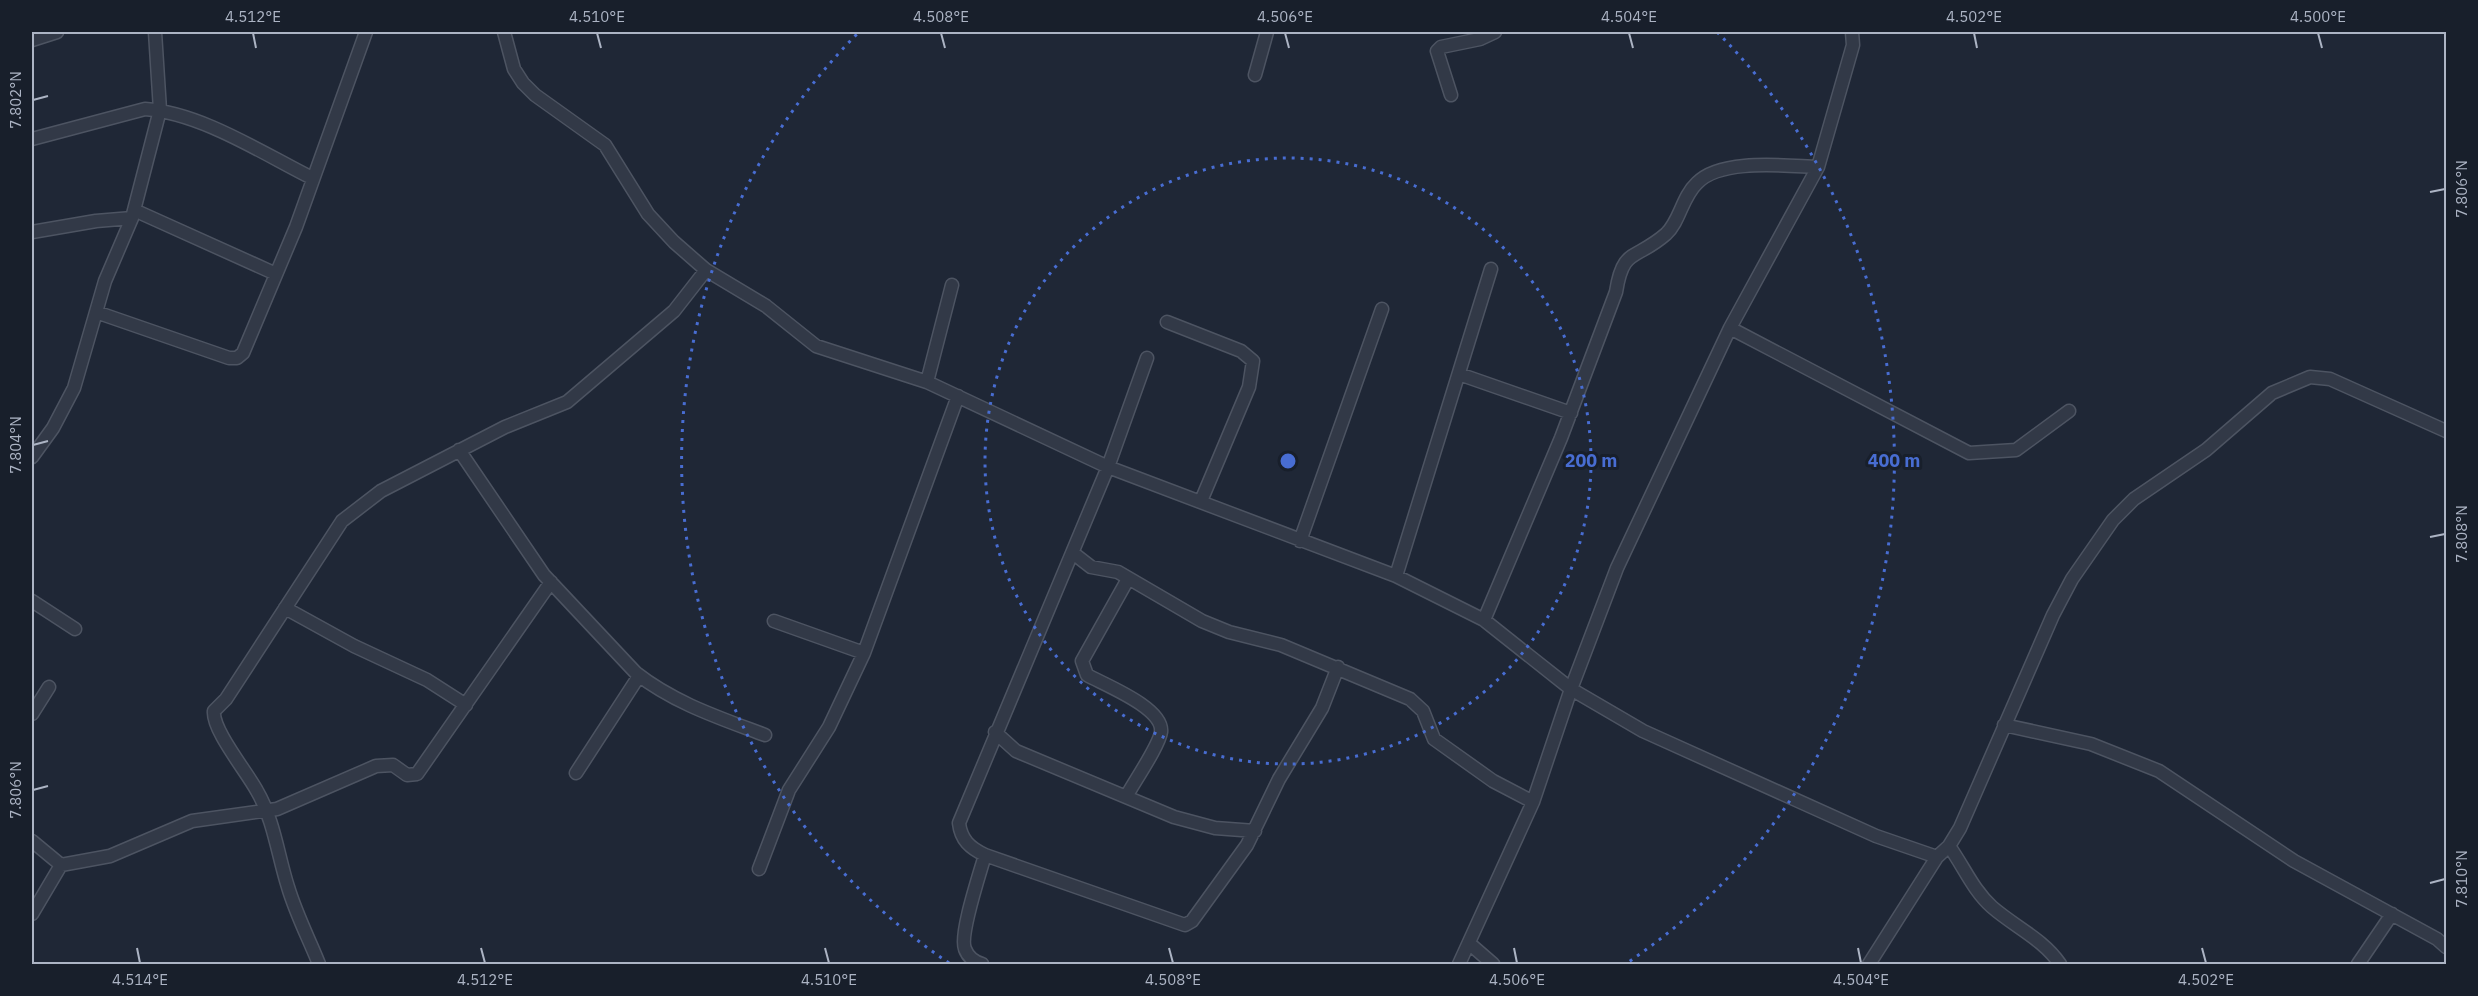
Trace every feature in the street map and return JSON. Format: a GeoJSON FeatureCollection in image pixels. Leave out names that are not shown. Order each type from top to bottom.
{"type":"FeatureCollection","features":[{"type":"Feature","properties":{"kind":"street"},"geometry":{"type":"LineString","coordinates":[[32,40],[57,32]]}},
{"type":"Feature","properties":{"kind":"street"},"geometry":{"type":"LineString","coordinates":[[32,457],[53,428],[74,388],[105,281],[133,214],[160,110],[154,32]]}},
{"type":"Feature","properties":{"kind":"street"},"geometry":{"type":"LineString","coordinates":[[96,312],[229,358],[237,358],[243,353],[276,274],[366,32]]}},
{"type":"Feature","properties":{"kind":"street"},"geometry":{"type":"LineString","coordinates":[[504,32],[514,69],[523,83],[535,95],[605,145],[648,214],[679,247],[706,270],[766,306],[816,346],[927,382],[1108,467],[1396,576],[1484,620],[1571,689],[1643,731],[1876,836],[1937,857]]}},
{"type":"Feature","properties":{"kind":"street"},"geometry":{"type":"LineString","coordinates":[[1254,75],[1267,32]]}},
{"type":"Feature","properties":{"kind":"street"},"geometry":{"type":"LineString","coordinates":[[1451,94],[1437,57],[1437,51],[1441,47],[1480,39],[1495,32]]}},
{"type":"Feature","properties":{"kind":"street"},"geometry":{"type":"LineString","coordinates":[[1459,964],[1533,802],[1571,689],[1617,568],[1730,328],[1818,167],[1853,45],[1852,32]]}},
{"type":"Feature","properties":{"kind":"street"},"geometry":{"type":"LineString","coordinates":[[32,139],[145,109],[160,110],[177,114],[226,135],[312,178]]}},
{"type":"Feature","properties":{"kind":"street"},"geometry":{"type":"LineString","coordinates":[[1484,620],[1571,413],[1616,292],[1620,269],[1625,259],[1649,249],[1670,230],[1683,201],[1698,182],[1735,167],[1818,167]]}},
{"type":"Feature","properties":{"kind":"street"},"geometry":{"type":"LineString","coordinates":[[32,232],[133,214],[276,274]]}},
{"type":"Feature","properties":{"kind":"street"},"geometry":{"type":"LineString","coordinates":[[1396,576],[1491,269]]}},
{"type":"Feature","properties":{"kind":"street"},"geometry":{"type":"LineString","coordinates":[[319,964],[289,889],[266,811],[239,760],[213,719],[214,711],[226,699],[342,521],[381,491],[505,427],[567,402],[674,311],[706,270]]}},
{"type":"Feature","properties":{"kind":"street"},"geometry":{"type":"LineString","coordinates":[[927,382],[952,285]]}},
{"type":"Feature","properties":{"kind":"street"},"geometry":{"type":"LineString","coordinates":[[1300,541],[1382,309]]}},
{"type":"Feature","properties":{"kind":"street"},"geometry":{"type":"LineString","coordinates":[[1167,322],[1241,351],[1253,361],[1249,387],[1201,501]]}},
{"type":"Feature","properties":{"kind":"street"},"geometry":{"type":"LineString","coordinates":[[1730,328],[1969,453],[2016,450],[2069,411]]}},
{"type":"Feature","properties":{"kind":"street"},"geometry":{"type":"LineString","coordinates":[[1148,358],[1108,467],[958,823],[960,833],[966,843],[985,855],[1185,925],[1192,921],[1255,831],[1279,779],[1322,708],[1338,667]]}},
{"type":"Feature","properties":{"kind":"street"},"geometry":{"type":"LineString","coordinates":[[1459,374],[1571,413]]}},
{"type":"Feature","properties":{"kind":"street"},"geometry":{"type":"LineString","coordinates":[[1869,964],[1937,857],[1949,846],[1960,828],[2053,615],[2072,579],[2113,520],[2134,499],[2206,450],[2272,393],[2310,376],[2330,379],[2446,431]]}},
{"type":"Feature","properties":{"kind":"street"},"geometry":{"type":"LineString","coordinates":[[759,869],[789,790],[829,727],[864,653],[958,396]]}},
{"type":"Feature","properties":{"kind":"street"},"geometry":{"type":"LineString","coordinates":[[459,450],[522,545],[551,582],[639,676],[688,705],[765,735]]}},
{"type":"Feature","properties":{"kind":"street"},"geometry":{"type":"LineString","coordinates":[[1072,552],[1091,567],[1118,572],[1176,608],[1211,625],[1228,632],[1281,645],[1410,699],[1423,711],[1434,739],[1493,781],[1533,802]]}},
{"type":"Feature","properties":{"kind":"street"},"geometry":{"type":"LineString","coordinates":[[1126,797],[1160,735],[1160,722],[1155,714],[1136,701],[1087,675],[1082,661],[1128,579]]}},
{"type":"Feature","properties":{"kind":"street"},"geometry":{"type":"LineString","coordinates":[[32,914],[61,865],[110,856],[192,822],[266,811],[310,796],[376,766],[393,765],[407,775],[417,774],[551,582]]}},
{"type":"Feature","properties":{"kind":"street"},"geometry":{"type":"LineString","coordinates":[[32,601],[75,629]]}},
{"type":"Feature","properties":{"kind":"street"},"geometry":{"type":"LineString","coordinates":[[285,608],[354,646],[427,680],[466,705]]}},
{"type":"Feature","properties":{"kind":"street"},"geometry":{"type":"LineString","coordinates":[[774,621],[864,653]]}},
{"type":"Feature","properties":{"kind":"street"},"geometry":{"type":"LineString","coordinates":[[576,773],[639,676]]}},
{"type":"Feature","properties":{"kind":"street"},"geometry":{"type":"LineString","coordinates":[[32,714],[50,687]]}},
{"type":"Feature","properties":{"kind":"street"},"geometry":{"type":"LineString","coordinates":[[2004,725],[2091,744],[2160,771],[2294,861],[2392,914],[2446,947]]}},
{"type":"Feature","properties":{"kind":"street"},"geometry":{"type":"LineString","coordinates":[[995,732],[1016,751],[1173,817],[1215,828],[1255,831]]}},
{"type":"Feature","properties":{"kind":"street"},"geometry":{"type":"LineString","coordinates":[[32,841],[61,865]]}},
{"type":"Feature","properties":{"kind":"street"},"geometry":{"type":"LineString","coordinates":[[1949,846],[1974,888],[1992,907],[2050,950],[2060,964]]}},
{"type":"Feature","properties":{"kind":"street"},"geometry":{"type":"LineString","coordinates":[[982,964],[974,961],[964,948],[965,930],[985,855]]}},
{"type":"Feature","properties":{"kind":"street"},"geometry":{"type":"LineString","coordinates":[[2358,964],[2392,914]]}},
{"type":"Feature","properties":{"kind":"street"},"geometry":{"type":"LineString","coordinates":[[1470,944],[1493,964]]}}]}
